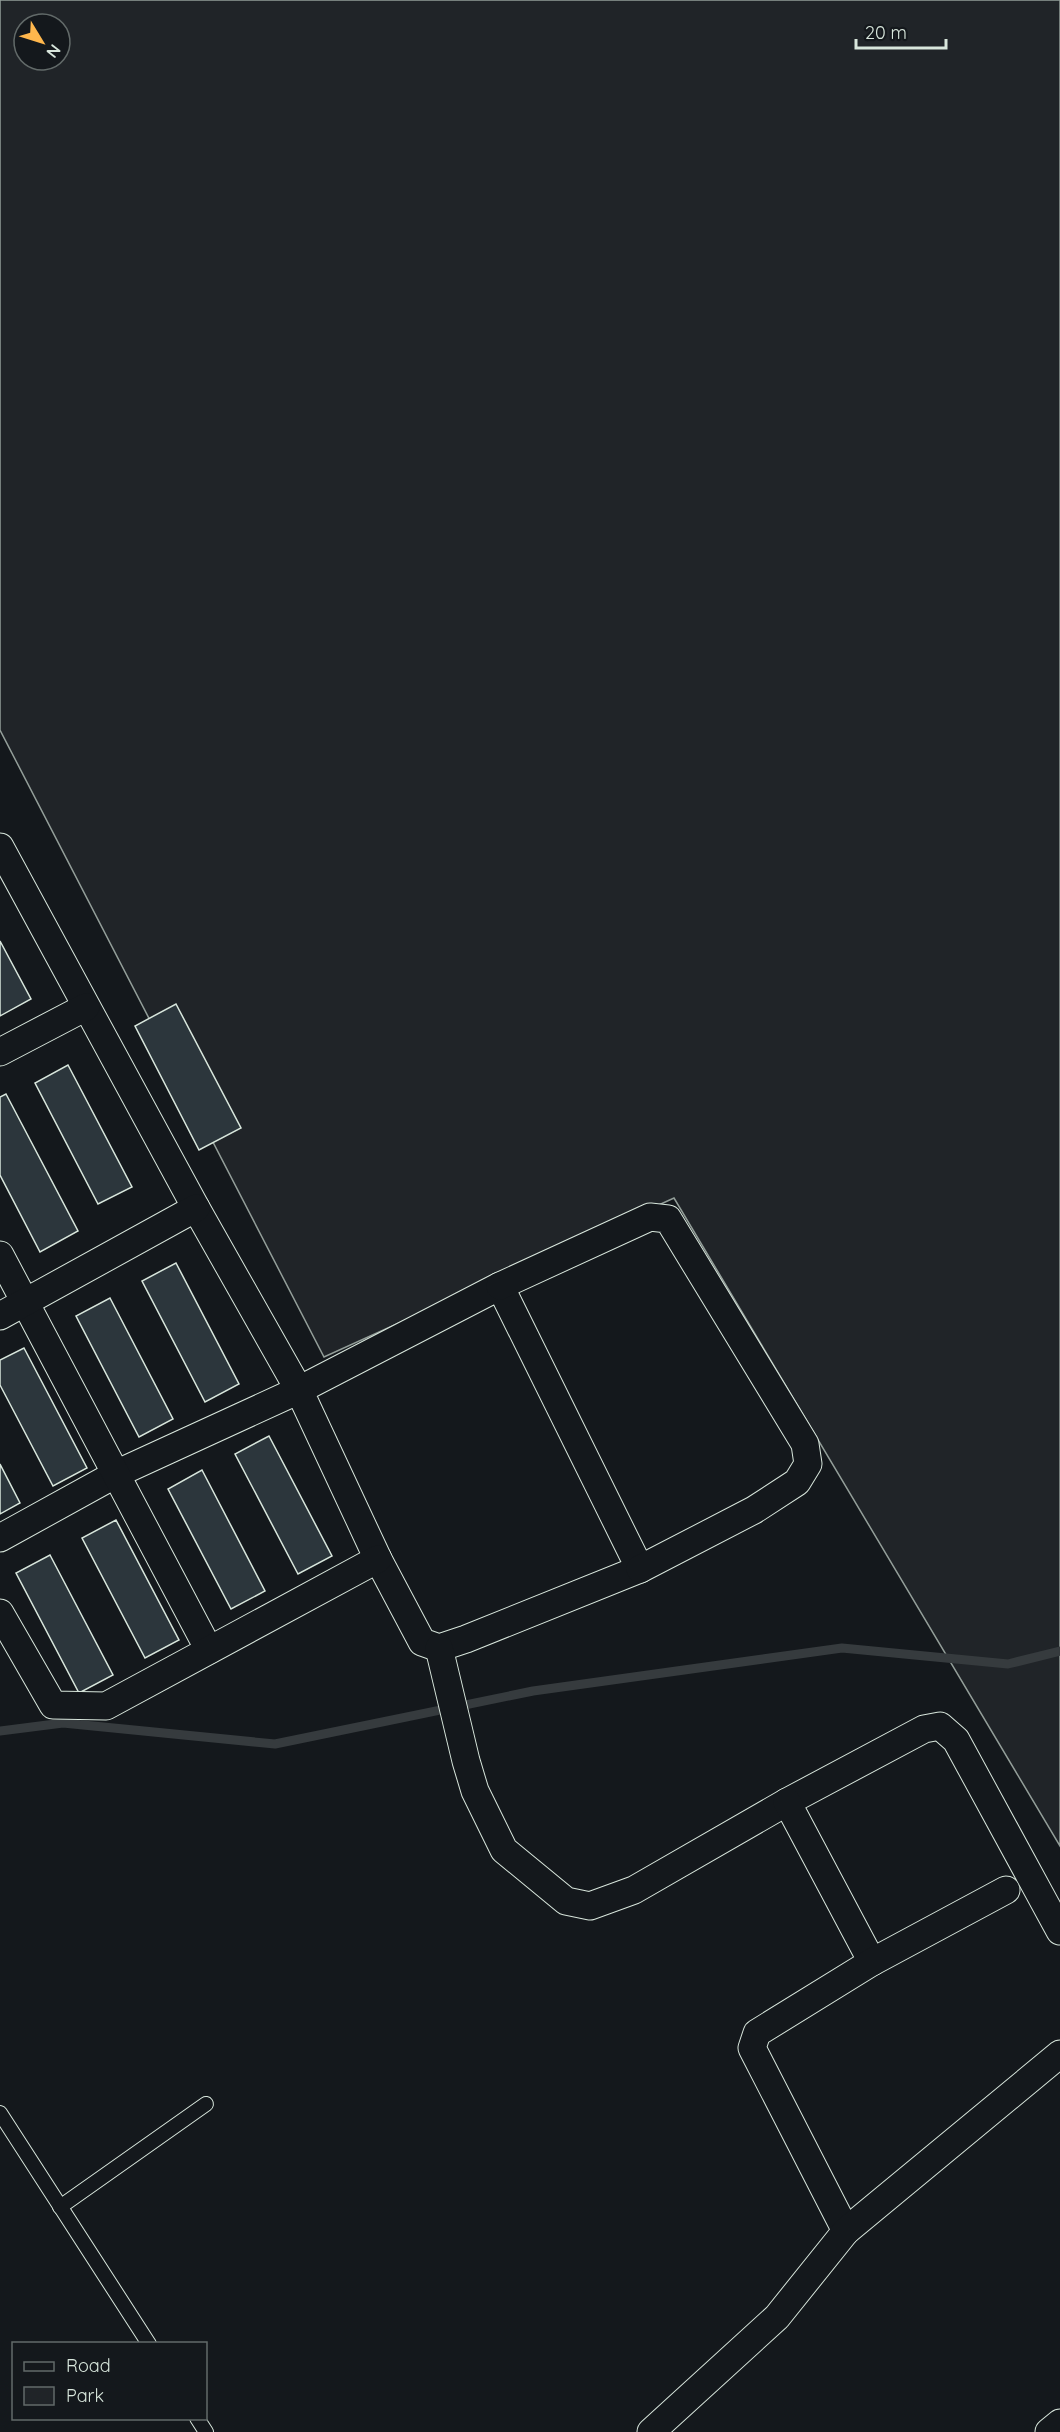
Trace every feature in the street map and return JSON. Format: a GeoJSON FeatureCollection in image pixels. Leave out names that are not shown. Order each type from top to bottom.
{"type":"FeatureCollection","features":[{"type":"Feature","properties":{"kind":"street"},"geometry":{"type":"LineString","coordinates":[[0,847],[196,1208],[299,1390],[378,1559],[422,1642],[441,1659],[475,1791],[504,1850],[566,1901],[590,1906],[634,1890],[787,1802],[924,1729],[940,1726],[956,1740],[1060,1931]]}},
{"type":"Feature","properties":{"kind":"street"},"geometry":{"type":"LineString","coordinates":[[0,1052],[86,1007]]}},
{"type":"Feature","properties":{"kind":"street"},"geometry":{"type":"LineString","coordinates":[[0,1316],[196,1208]]}},
{"type":"Feature","properties":{"kind":"street"},"geometry":{"type":"LineString","coordinates":[[0,1538],[116,1474],[299,1390],[500,1286],[650,1217],[668,1218],[804,1444],[808,1464],[796,1482],[754,1510],[640,1569],[441,1659]]}},
{"type":"Feature","properties":{"kind":"street"},"geometry":{"type":"LineString","coordinates":[[0,1255],[209,1650]]}},
{"type":"Feature","properties":{"kind":"street"},"geometry":{"type":"LineString","coordinates":[[500,1286],[640,1569]]}},
{"type":"Feature","properties":{"kind":"street"},"geometry":{"type":"LineString","coordinates":[[0,1613],[53,1705],[106,1706],[378,1559]]}},
{"type":"Feature","properties":{"kind":"street"},"geometry":{"type":"LineString","coordinates":[[787,1802],[872,1962]]}},
{"type":"Feature","properties":{"kind":"street"},"geometry":{"type":"LineString","coordinates":[[846,2231],[752,2048],[757,2033],[872,1962],[1006,1890]]}},
{"type":"Feature","properties":{"kind":"street"},"geometry":{"type":"LineString","coordinates":[[651,2432],[777,2317],[846,2231],[1060,2054]]}},
{"type":"Feature","properties":{"kind":"street"},"geometry":{"type":"LineString","coordinates":[[1049,2432],[1060,2423]]}},
{"type":"Feature","properties":{"kind":"lane"},"geometry":{"type":"LineString","coordinates":[[60,2207],[206,2104]]}},
{"type":"Feature","properties":{"kind":"lane"},"geometry":{"type":"LineString","coordinates":[[0,2113],[148,2342]]}},
{"type":"Feature","properties":{"kind":"green space"},"geometry":{"type":"Polygon","coordinates":[[[0,0],[1060,0],[1060,1846],[674,1198],[324,1357],[0,730],[0,0]]]}},
{"type":"Feature","properties":{"kind":"building"},"geometry":{"type":"Polygon","coordinates":[[[0,941],[31,999],[0,1016],[0,941]]]}},
{"type":"Feature","properties":{"kind":"building"},"geometry":{"type":"Polygon","coordinates":[[[176,1004],[241,1128],[199,1150],[135,1026],[176,1004]]]}},
{"type":"Feature","properties":{"kind":"building"},"geometry":{"type":"Polygon","coordinates":[[[68,1065],[132,1187],[98,1204],[35,1083],[68,1065]]]}},
{"type":"Feature","properties":{"kind":"building"},"geometry":{"type":"Polygon","coordinates":[[[6,1094],[78,1231],[40,1252],[0,1175],[0,1097],[6,1094]]]}},
{"type":"Feature","properties":{"kind":"building"},"geometry":{"type":"Polygon","coordinates":[[[176,1263],[239,1384],[205,1402],[142,1281],[176,1263]]]}},
{"type":"Feature","properties":{"kind":"building"},"geometry":{"type":"Polygon","coordinates":[[[110,1298],[173,1419],[139,1437],[76,1316],[110,1298]]]}},
{"type":"Feature","properties":{"kind":"building"},"geometry":{"type":"Polygon","coordinates":[[[24,1348],[87,1468],[53,1486],[0,1385],[0,1360],[24,1348]]]}},
{"type":"Feature","properties":{"kind":"building"},"geometry":{"type":"Polygon","coordinates":[[[269,1436],[332,1556],[298,1574],[235,1454],[269,1436]]]}},
{"type":"Feature","properties":{"kind":"building"},"geometry":{"type":"Polygon","coordinates":[[[0,1464],[20,1503],[0,1514],[0,1464]]]}},
{"type":"Feature","properties":{"kind":"building"},"geometry":{"type":"Polygon","coordinates":[[[202,1470],[265,1591],[231,1609],[168,1489],[202,1470]]]}},
{"type":"Feature","properties":{"kind":"building"},"geometry":{"type":"Polygon","coordinates":[[[116,1520],[179,1640],[145,1658],[82,1538],[116,1520]]]}},
{"type":"Feature","properties":{"kind":"building"},"geometry":{"type":"Polygon","coordinates":[[[50,1555],[113,1675],[79,1693],[16,1573],[50,1555]]]}},
{"type":"Feature","properties":{"kind":"waterway"},"geometry":{"type":"LineString","coordinates":[[0,1731],[63,1723],[275,1744],[533,1691],[842,1648],[1008,1664],[1060,1651]]}}]}
